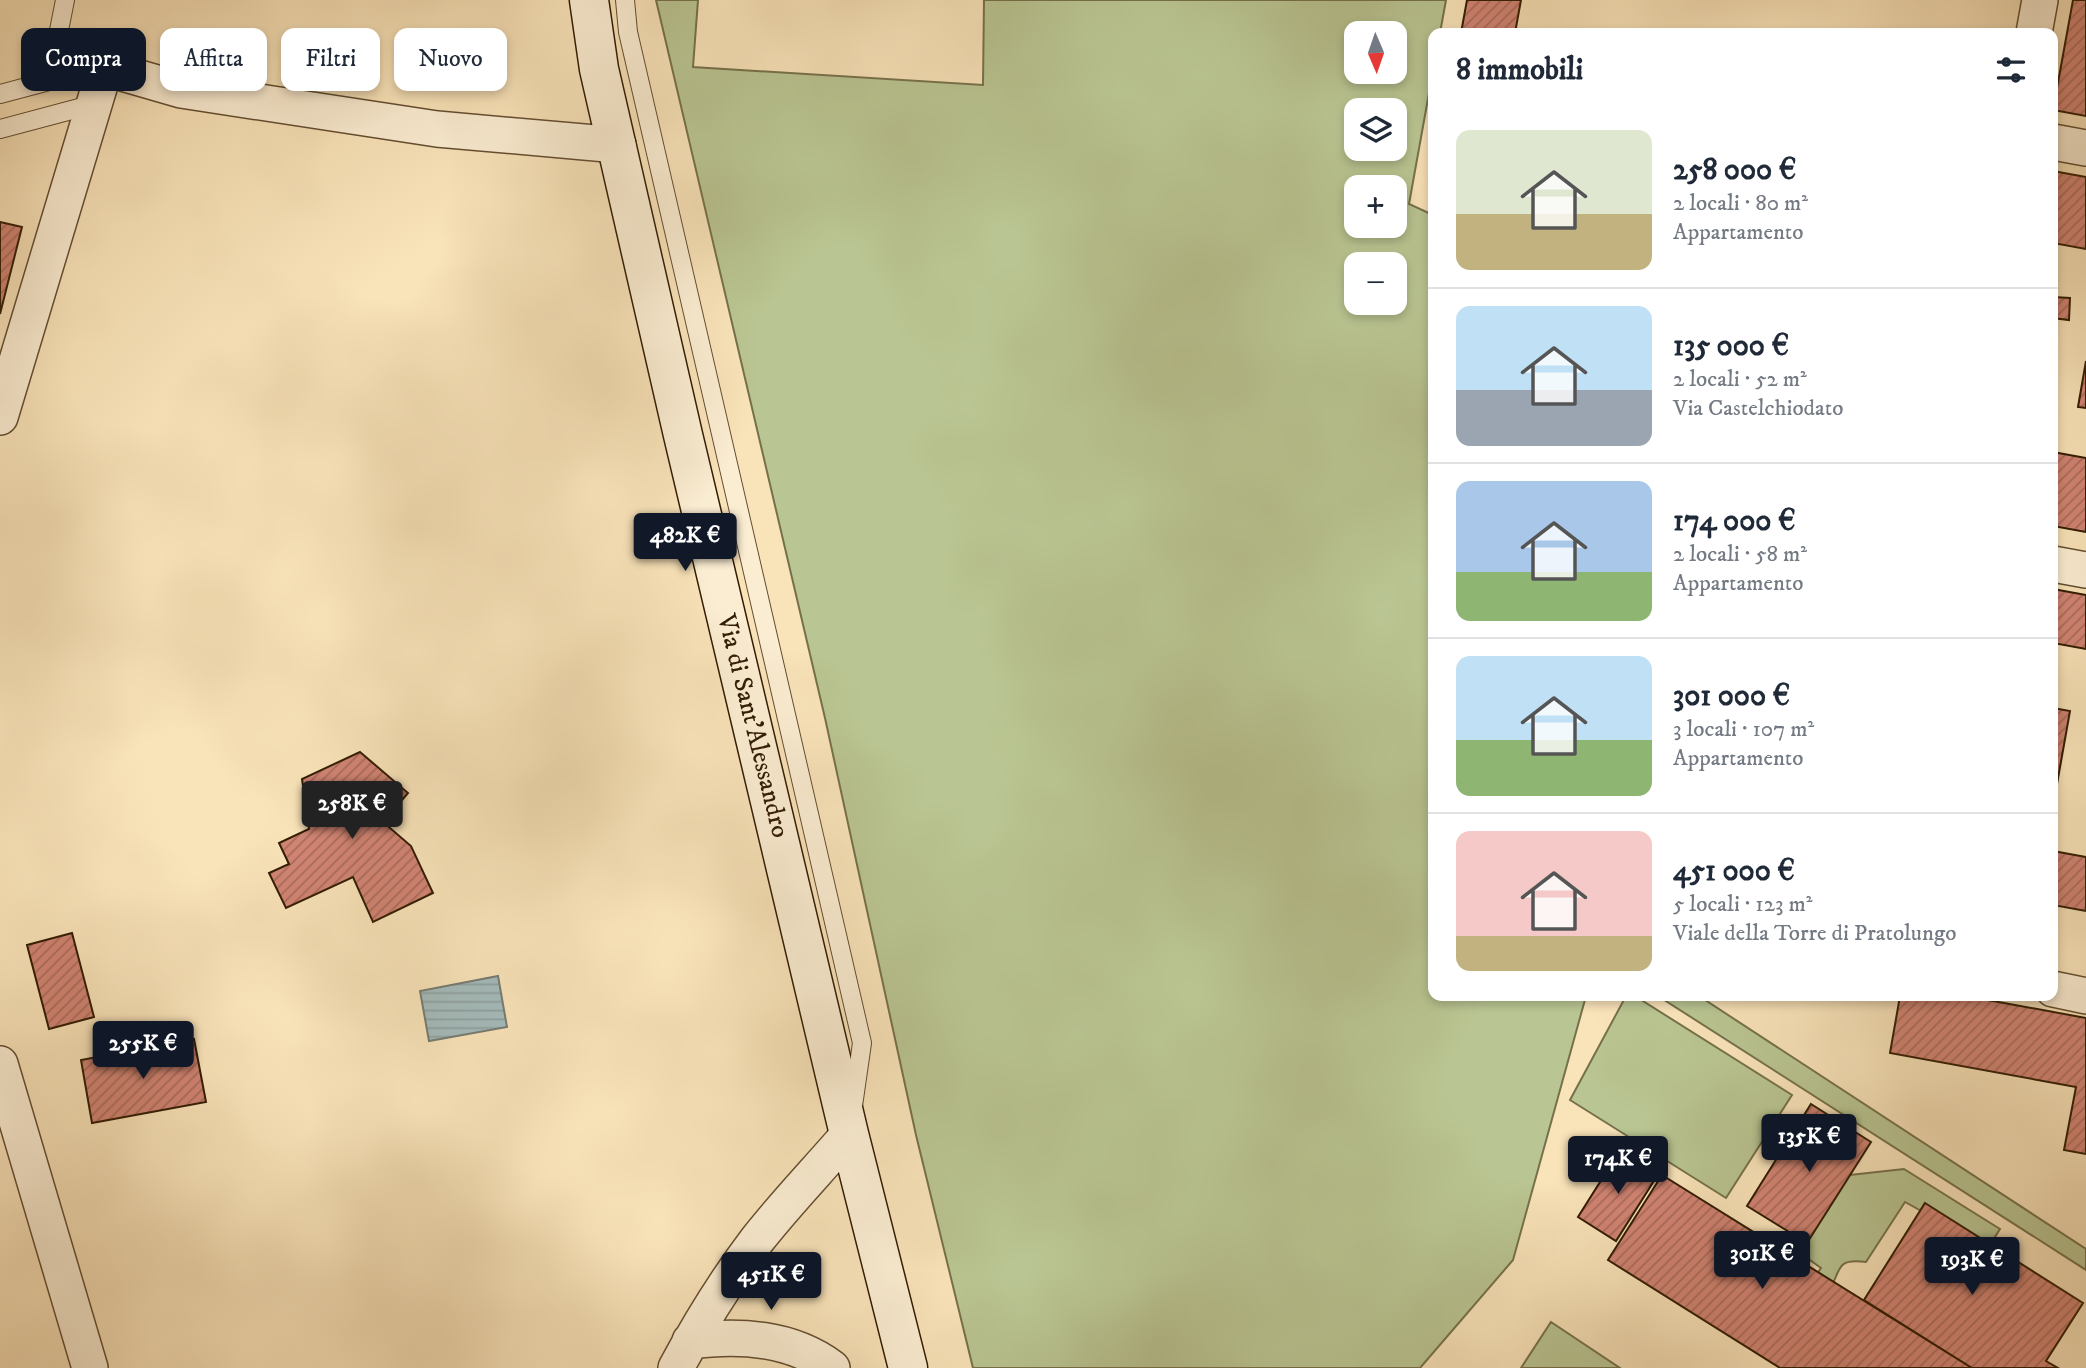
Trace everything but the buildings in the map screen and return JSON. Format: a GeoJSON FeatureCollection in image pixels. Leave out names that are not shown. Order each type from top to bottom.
{"type":"FeatureCollection","features":[{"type":"Feature","properties":{"kind":"street","name":"Via di Sant'Alessandro"},"geometry":{"type":"LineString","coordinates":[[589,0],[600,69],[697,495],[849,1134],[908,1368]]}},
{"type":"Feature","properties":{"kind":"street"},"geometry":{"type":"LineString","coordinates":[[2035,28],[2040,0]]}},
{"type":"Feature","properties":{"kind":"street"},"geometry":{"type":"LineString","coordinates":[[0,417],[105,68],[181,90],[438,129],[618,145]]}},
{"type":"Feature","properties":{"kind":"street"},"geometry":{"type":"LineString","coordinates":[[2058,143],[2086,148]]}},
{"type":"Feature","properties":{"kind":"street"},"geometry":{"type":"LineString","coordinates":[[2058,565],[2086,570]]}},
{"type":"Feature","properties":{"kind":"street"},"geometry":{"type":"LineString","coordinates":[[2058,990],[2086,996]]}},
{"type":"Feature","properties":{"kind":"street"},"geometry":{"type":"LineString","coordinates":[[0,1064],[90,1368]]}},
{"type":"Feature","properties":{"kind":"street"},"geometry":{"type":"LineString","coordinates":[[683,1354],[720,1292],[759,1238],[849,1134]]}},
{"type":"Feature","properties":{"kind":"street"},"geometry":{"type":"LineString","coordinates":[[683,1354],[729,1337],[769,1340],[797,1349],[832,1368]]}},
{"type":"Feature","properties":{"kind":"lane"},"geometry":{"type":"LineString","coordinates":[[0,94],[50,81],[65,0]]}},
{"type":"Feature","properties":{"kind":"lane"},"geometry":{"type":"LineString","coordinates":[[625,0],[628,32],[862,1043],[849,1134]]}},
{"type":"Feature","properties":{"kind":"lane"},"geometry":{"type":"LineString","coordinates":[[0,129],[94,104]]}},
{"type":"Feature","properties":{"kind":"green space"},"geometry":{"type":"Polygon","coordinates":[[[656,0],[698,0],[693,67],[983,85],[984,0],[1446,0],[1441,28],[1428,28],[1428,99],[1409,204],[1428,213],[1428,1001],[1585,1001],[1513,1260],[1420,1368],[973,1368],[916,1135],[825,718],[656,0]]]}},
{"type":"Feature","properties":{"kind":"green space"},"geometry":{"type":"Polygon","coordinates":[[[1623,1001],[1643,1001],[1792,1095],[1726,1198],[1570,1100],[1623,1001]]]}},
{"type":"Feature","properties":{"kind":"green space"},"geometry":{"type":"Polygon","coordinates":[[[1666,1001],[1707,1001],[2086,1249],[2086,1270],[1666,1001]]]}},
{"type":"Feature","properties":{"kind":"green space"},"geometry":{"type":"Polygon","coordinates":[[[1904,1169],[2000,1229],[1988,1248],[1905,1202],[1866,1262],[1844,1264],[1830,1290],[1812,1281],[1821,1268],[1800,1253],[1850,1175],[1904,1169]]]}},
{"type":"Feature","properties":{"kind":"green space"},"geometry":{"type":"Polygon","coordinates":[[[1551,1322],[1620,1368],[1521,1368],[1551,1322]]]}},
{"type":"Feature","properties":{"kind":"water"},"geometry":{"type":"Polygon","coordinates":[[[498,976],[507,1027],[429,1041],[420,991],[498,976]]]}}]}
